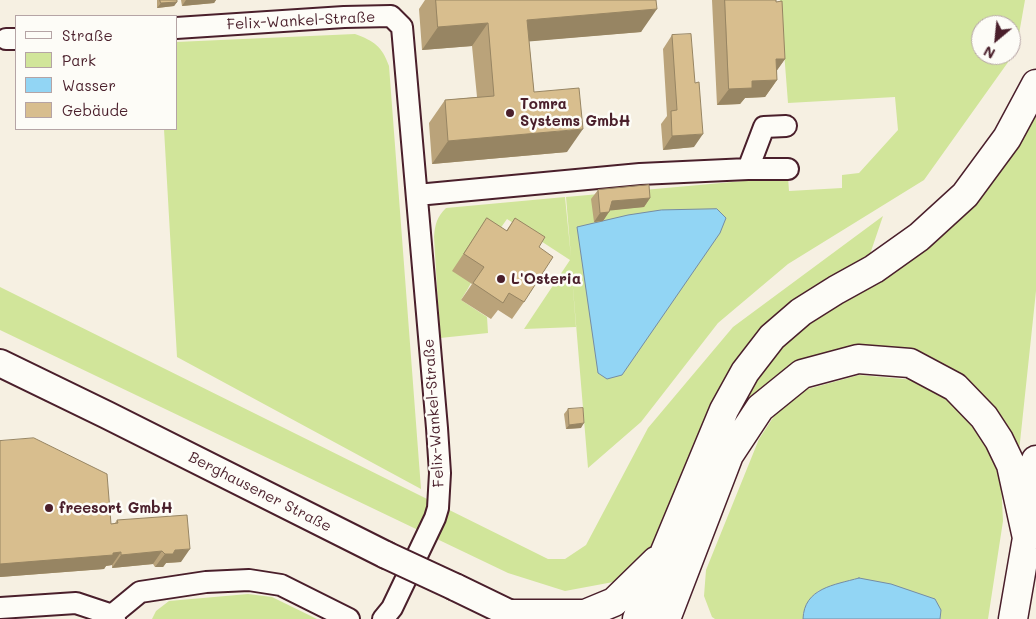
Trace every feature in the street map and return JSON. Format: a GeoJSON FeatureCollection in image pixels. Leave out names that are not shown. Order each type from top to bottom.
{"type":"FeatureCollection","features":[{"type":"Feature","properties":{"kind":"highway"},"geometry":{"type":"LineString","coordinates":[[637,619],[724,410],[745,372],[772,337],[801,312],[874,269],[919,237],[965,195],[1006,138],[1036,84]]}},
{"type":"Feature","properties":{"kind":"highway"},"geometry":{"type":"LineString","coordinates":[[666,619],[729,455],[760,408],[802,374],[858,359],[910,363],[955,387],[984,417],[999,440],[1011,465],[1027,538]]}},
{"type":"Feature","properties":{"kind":"highway"},"geometry":{"type":"LineString","coordinates":[[1013,619],[1027,538],[1036,460]]}},
{"type":"Feature","properties":{"kind":"highway"},"geometry":{"type":"LineString","coordinates":[[515,617],[585,614],[614,602],[664,553]]}},
{"type":"Feature","properties":{"kind":"highway"},"geometry":{"type":"LineString","coordinates":[[681,577],[684,619]]}},
{"type":"Feature","properties":{"kind":"main road","name":"Berghausener Straße"},"geometry":{"type":"LineString","coordinates":[[0,363],[515,617]]}},
{"type":"Feature","properties":{"kind":"street","name":"Felix-Wankel-Straße"},"geometry":{"type":"LineString","coordinates":[[178,28],[344,17],[390,16],[402,27],[417,195],[436,359],[440,473],[438,508],[435,518],[396,600],[383,619]]}},
{"type":"Feature","properties":{"kind":"street"},"geometry":{"type":"LineString","coordinates":[[748,170],[764,128],[786,126]]}},
{"type":"Feature","properties":{"kind":"street"},"geometry":{"type":"LineString","coordinates":[[417,195],[640,174],[788,169]]}},
{"type":"Feature","properties":{"kind":"street"},"geometry":{"type":"LineString","coordinates":[[0,608],[76,603],[114,617],[140,592],[206,582],[249,580],[281,586],[349,619]]}},
{"type":"Feature","properties":{"kind":"green space"},"geometry":{"type":"Polygon","coordinates":[[[780,0],[1025,0],[1021,23],[1021,15],[971,15],[971,65],[1006,65],[924,180],[788,264],[718,323],[641,422],[588,468],[571,264],[576,327],[524,329],[570,260],[507,219],[461,300],[487,317],[488,333],[440,338],[434,237],[437,221],[440,214],[446,208],[565,197],[571,257],[566,197],[788,177],[789,191],[842,188],[842,175],[859,173],[898,130],[895,97],[788,103],[780,0]]]}},
{"type":"Feature","properties":{"kind":"green space"},"geometry":{"type":"Polygon","coordinates":[[[355,34],[376,45],[383,54],[389,66],[421,489],[177,357],[164,130],[178,130],[178,42],[355,34]]]}},
{"type":"Feature","properties":{"kind":"green space"},"geometry":{"type":"Polygon","coordinates":[[[1036,95],[1036,291],[1018,461],[908,358],[775,384],[655,619],[648,619],[733,414],[772,349],[890,266],[1036,95]]]}},
{"type":"Feature","properties":{"kind":"green space"},"geometry":{"type":"Polygon","coordinates":[[[883,216],[868,260],[799,304],[642,568],[624,580],[565,591],[508,573],[0,330],[0,287],[548,559],[565,559],[586,545],[648,428],[733,327],[883,216]]]}},
{"type":"Feature","properties":{"kind":"green space"},"geometry":{"type":"Polygon","coordinates":[[[859,375],[915,380],[955,401],[980,430],[1001,481],[1003,521],[988,619],[940,619],[941,610],[859,578],[818,591],[803,613],[803,619],[715,619],[712,617],[704,596],[706,570],[759,439],[780,407],[808,389],[859,375]]]}},
{"type":"Feature","properties":{"kind":"green space"},"geometry":{"type":"Polygon","coordinates":[[[248,594],[272,597],[317,619],[152,619],[156,611],[169,601],[248,594]]]}},
{"type":"Feature","properties":{"kind":"water"},"geometry":{"type":"Polygon","coordinates":[[[717,209],[726,218],[720,233],[622,375],[607,379],[598,373],[577,227],[628,215],[661,210],[717,209]]]}},
{"type":"Feature","properties":{"kind":"water"},"geometry":{"type":"Polygon","coordinates":[[[859,578],[891,584],[935,599],[941,610],[940,619],[803,619],[809,600],[815,594],[831,586],[859,578]]]}},
{"type":"Feature","properties":{"kind":"building"},"geometry":{"type":"Polygon","coordinates":[[[160,0],[177,0],[177,2],[161,3],[160,0]]]}},
{"type":"Feature","properties":{"kind":"building"},"geometry":{"type":"Polygon","coordinates":[[[436,0],[656,0],[657,9],[527,20],[534,92],[579,88],[583,129],[448,141],[445,100],[494,96],[488,23],[438,27],[436,0]]]}},
{"type":"Feature","properties":{"kind":"building"},"geometry":{"type":"Polygon","coordinates":[[[725,0],[782,1],[785,59],[776,59],[777,80],[752,81],[752,88],[729,89],[725,0]]]}},
{"type":"Feature","properties":{"kind":"building"},"geometry":{"type":"Polygon","coordinates":[[[691,34],[695,83],[699,82],[703,134],[672,136],[671,111],[677,110],[672,35],[691,34]]]}},
{"type":"Feature","properties":{"kind":"building"},"geometry":{"type":"Polygon","coordinates":[[[649,185],[650,198],[612,201],[609,212],[600,213],[598,190],[649,185]]]}},
{"type":"Feature","properties":{"kind":"building","name":"L'Osteria"},"geometry":{"type":"Polygon","coordinates":[[[487,218],[507,231],[515,218],[545,237],[539,247],[553,257],[524,302],[509,293],[503,303],[473,283],[484,267],[464,254],[487,218]]]}},
{"type":"Feature","properties":{"kind":"building"},"geometry":{"type":"Polygon","coordinates":[[[583,408],[584,423],[569,425],[568,409],[583,408]]]}},
{"type":"Feature","properties":{"kind":"building","name":"freesort GmbH"},"geometry":{"type":"Polygon","coordinates":[[[34,438],[107,474],[111,524],[118,523],[117,520],[187,515],[190,549],[175,550],[173,554],[165,554],[162,551],[121,555],[121,552],[113,553],[113,555],[0,564],[0,441],[34,438]]]}},
{"type":"Feature","properties":{"kind":"place","name":"Tomra Systems GmbH"},"geometry":{"type":"Point","coordinates":[510,113]}},
{"type":"Feature","properties":{"kind":"place","name":"L'Osteria"},"geometry":{"type":"Point","coordinates":[501,279]}},
{"type":"Feature","properties":{"kind":"place","name":"freesort GmbH"},"geometry":{"type":"Point","coordinates":[49,508]}}]}
